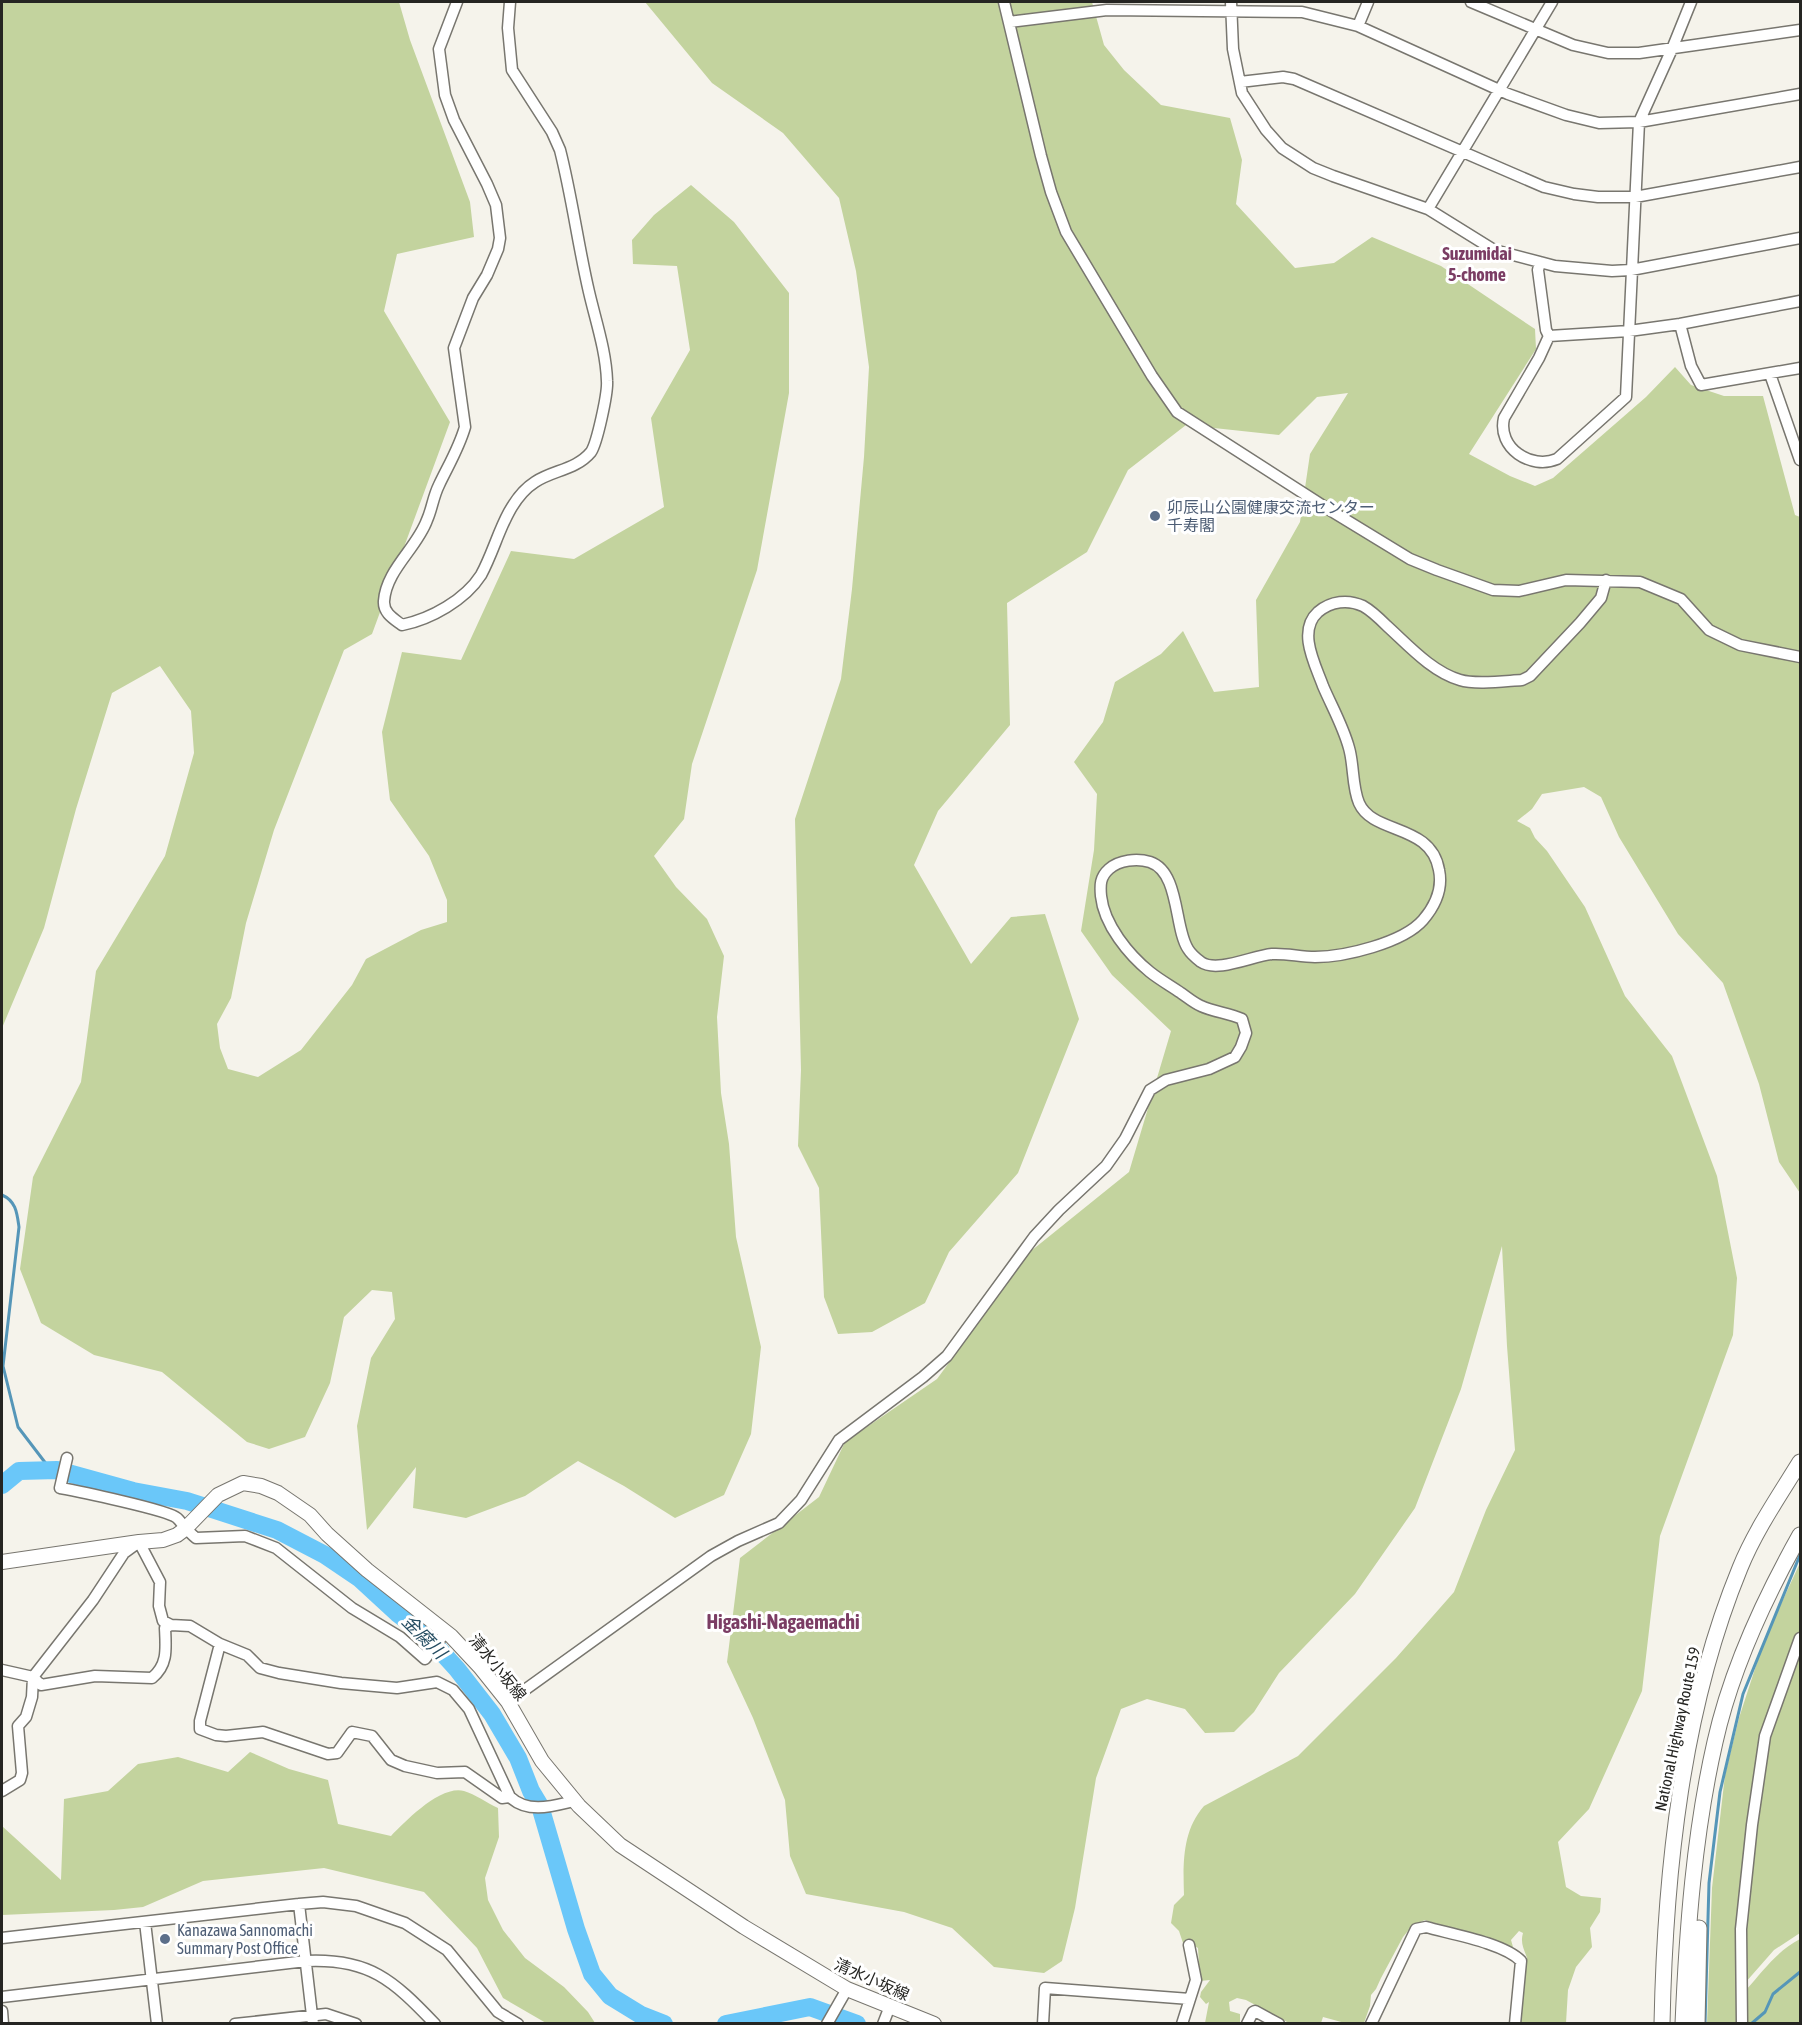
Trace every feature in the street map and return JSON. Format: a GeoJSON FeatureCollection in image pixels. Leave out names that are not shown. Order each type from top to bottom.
{"type":"FeatureCollection","features":[{"type":"Feature","properties":{"kind":"highway","name":"National Highway Route 159"},"geometry":{"type":"LineString","coordinates":[[1662,2024],[1671,1861],[1679,1804],[1706,1670],[1740,1567],[1771,1507],[1800,1462]]}},
{"type":"Feature","properties":{"kind":"highway"},"geometry":{"type":"LineString","coordinates":[[1683,2024],[1690,1916],[1704,1799],[1715,1740],[1747,1646],[1770,1592],[1800,1535]]}},
{"type":"Feature","properties":{"kind":"highway"},"geometry":{"type":"LineString","coordinates":[[1697,2024],[1699,1899],[1704,1799]]}},
{"type":"Feature","properties":{"kind":"highway"},"geometry":{"type":"LineString","coordinates":[[1654,2024],[1668,1905]]}},
{"type":"Feature","properties":{"kind":"main road","name":"清水小坂線"},"geometry":{"type":"LineString","coordinates":[[2,1562],[163,1540],[177,1535],[218,1495],[243,1483],[261,1486],[278,1493],[310,1515],[327,1534],[367,1570],[448,1635],[480,1667],[508,1702],[542,1761],[574,1801],[620,1845],[844,1995],[886,2015],[934,2024]]}},
{"type":"Feature","properties":{"kind":"street"},"geometry":{"type":"LineString","coordinates":[[457,2],[439,49],[445,95],[453,120],[496,205],[500,238],[498,249],[473,298],[454,348],[465,427],[462,439],[439,485],[427,521],[390,579],[384,601],[385,609],[390,616],[402,625],[418,622],[434,614],[468,591],[481,574],[509,513],[523,492],[536,481],[570,468],[592,450],[608,384],[602,340],[589,293],[560,150],[552,132],[512,70],[508,28],[510,2]]}},
{"type":"Feature","properties":{"kind":"street"},"geometry":{"type":"LineString","coordinates":[[1004,2],[1041,156],[1066,232],[1152,376],[1177,412],[1410,559],[1437,570],[1493,590],[1519,591],[1566,580],[1640,582],[1681,599],[1709,630],[1740,645],[1800,657]]}},
{"type":"Feature","properties":{"kind":"street"},"geometry":{"type":"LineString","coordinates":[[1358,26],[1368,2]]}},
{"type":"Feature","properties":{"kind":"street"},"geometry":{"type":"LineString","coordinates":[[1471,2],[1572,45],[1608,53],[1640,53],[1800,30]]}},
{"type":"Feature","properties":{"kind":"street"},"geometry":{"type":"LineString","coordinates":[[1428,209],[1552,2]]}},
{"type":"Feature","properties":{"kind":"street"},"geometry":{"type":"LineString","coordinates":[[1549,336],[1539,358],[1504,418],[1502,429],[1508,445],[1515,453],[1547,463],[1557,459],[1626,397],[1639,122],[1691,2]]}},
{"type":"Feature","properties":{"kind":"street"},"geometry":{"type":"LineString","coordinates":[[1009,22],[1106,6],[1231,6],[1302,12],[1358,26],[1498,90],[1566,115],[1599,123],[1639,122],[1800,94]]}},
{"type":"Feature","properties":{"kind":"street"},"geometry":{"type":"LineString","coordinates":[[1231,6],[1233,49],[1242,93],[1266,130],[1282,148],[1323,172],[1428,209],[1494,250],[1555,266],[1631,270],[1800,238]]}},
{"type":"Feature","properties":{"kind":"street"},"geometry":{"type":"LineString","coordinates":[[1240,82],[1294,79],[1463,150],[1544,187],[1598,197],[1635,196],[1800,167]]}},
{"type":"Feature","properties":{"kind":"street"},"geometry":{"type":"LineString","coordinates":[[1540,262],[1539,280],[1546,330],[1549,336]]}},
{"type":"Feature","properties":{"kind":"street"},"geometry":{"type":"LineString","coordinates":[[1549,336],[1629,331],[1800,302]]}},
{"type":"Feature","properties":{"kind":"street"},"geometry":{"type":"LineString","coordinates":[[1680,324],[1691,366],[1701,385],[1800,368]]}},
{"type":"Feature","properties":{"kind":"street"},"geometry":{"type":"LineString","coordinates":[[1770,374],[1800,460]]}},
{"type":"Feature","properties":{"kind":"street"},"geometry":{"type":"LineString","coordinates":[[508,1702],[711,1556],[779,1522],[801,1500],[839,1440],[924,1377],[947,1356],[1034,1238],[1059,1210],[1106,1166],[1125,1139],[1150,1090],[1166,1080],[1209,1069],[1235,1057],[1246,1032],[1242,1019],[1203,1007],[1189,999],[1149,971],[1124,944],[1103,908],[1100,883],[1104,874],[1114,865],[1128,861],[1152,862],[1163,873],[1170,884],[1187,948],[1198,960],[1209,967],[1230,965],[1251,957],[1276,954],[1314,957],[1346,955],[1394,939],[1420,923],[1431,909],[1442,885],[1438,862],[1424,841],[1369,816],[1359,802],[1348,747],[1341,724],[1315,664],[1307,631],[1311,620],[1320,610],[1342,600],[1363,606],[1443,673],[1463,682],[1522,680],[1530,676],[1601,598],[1606,580]]}},
{"type":"Feature","properties":{"kind":"street"},"geometry":{"type":"LineString","coordinates":[[68,1458],[60,1488],[176,1516],[188,1526],[195,1538],[245,1536],[276,1548],[352,1608],[400,1637],[425,1659],[448,1635]]}},
{"type":"Feature","properties":{"kind":"street"},"geometry":{"type":"LineString","coordinates":[[2,1791],[20,1780],[22,1773],[18,1726],[26,1717],[32,1696],[33,1677],[93,1600],[124,1553],[139,1542],[160,1582],[159,1606],[163,1621],[171,1625],[190,1626],[220,1644],[247,1655],[260,1668],[341,1683],[397,1688],[437,1682],[453,1690],[469,1709],[513,1800]]}},
{"type":"Feature","properties":{"kind":"street"},"geometry":{"type":"LineString","coordinates":[[2,1670],[33,1677],[41,1685],[94,1677],[152,1678],[161,1670],[166,1650],[165,1628],[171,1625]]}},
{"type":"Feature","properties":{"kind":"street"},"geometry":{"type":"LineString","coordinates":[[1742,2024],[1741,1929],[1752,1825],[1765,1736],[1800,1638]]}},
{"type":"Feature","properties":{"kind":"street"},"geometry":{"type":"LineString","coordinates":[[220,1644],[200,1721],[200,1729],[226,1736],[263,1732],[328,1754],[337,1753],[352,1732],[365,1733],[372,1736],[391,1760],[405,1766],[437,1773],[465,1772],[502,1798],[513,1800],[524,1807],[548,1807],[574,1801]]}},
{"type":"Feature","properties":{"kind":"street"},"geometry":{"type":"LineString","coordinates":[[2,1938],[299,1904],[323,1902],[356,1906],[405,1923],[447,1950],[498,2012],[518,2024]]}},
{"type":"Feature","properties":{"kind":"street"},"geometry":{"type":"LineString","coordinates":[[299,1904],[313,2019]]}},
{"type":"Feature","properties":{"kind":"street"},"geometry":{"type":"LineString","coordinates":[[145,1922],[157,2024]]}},
{"type":"Feature","properties":{"kind":"street"},"geometry":{"type":"LineString","coordinates":[[1371,2024],[1416,1929],[1426,1927],[1513,1953],[1521,1961],[1515,2024]]}},
{"type":"Feature","properties":{"kind":"street"},"geometry":{"type":"LineString","coordinates":[[1182,2024],[1196,1980],[1189,1946]]}},
{"type":"Feature","properties":{"kind":"street"},"geometry":{"type":"LineString","coordinates":[[2,1997],[306,1960],[326,1960],[359,1965],[386,1979],[402,1991],[435,2024]]}},
{"type":"Feature","properties":{"kind":"street"},"geometry":{"type":"LineString","coordinates":[[1043,2024],[1045,1988],[1190,1999]]}},
{"type":"Feature","properties":{"kind":"street"},"geometry":{"type":"LineString","coordinates":[[827,2024],[844,1995]]}},
{"type":"Feature","properties":{"kind":"street"},"geometry":{"type":"LineString","coordinates":[[2,2011],[3,2024]]}},
{"type":"Feature","properties":{"kind":"street"},"geometry":{"type":"LineString","coordinates":[[1247,2024],[1255,2011],[1279,2024]]}},
{"type":"Feature","properties":{"kind":"street"},"geometry":{"type":"LineString","coordinates":[[235,2024],[313,2019],[326,2014],[356,2024]]}},
{"type":"Feature","properties":{"kind":"green space"},"geometry":{"type":"Polygon","coordinates":[[[2,2],[399,2],[410,40],[470,202],[474,237],[397,254],[384,311],[450,422],[372,634],[344,650],[274,830],[246,923],[231,998],[217,1024],[220,1048],[228,1069],[258,1077],[301,1050],[352,985],[366,959],[421,930],[447,922],[447,900],[429,856],[390,800],[382,732],[402,652],[461,660],[511,551],[574,559],[664,507],[651,418],[690,350],[677,266],[633,264],[632,240],[654,215],[691,185],[734,222],[789,293],[789,393],[757,570],[692,764],[684,819],[654,856],[676,887],[707,919],[724,956],[717,1017],[721,1093],[729,1144],[736,1237],[761,1347],[751,1434],[724,1495],[675,1518],[578,1461],[525,1496],[466,1518],[413,1508],[416,1467],[367,1530],[357,1426],[371,1358],[395,1319],[392,1292],[372,1290],[344,1317],[330,1383],[305,1437],[269,1449],[247,1442],[162,1372],[94,1355],[41,1323],[20,1269],[33,1177],[81,1082],[96,971],[165,856],[194,753],[191,711],[160,666],[112,693],[76,809],[44,928],[2,1028],[2,2]]]}},
{"type":"Feature","properties":{"kind":"green space"},"geometry":{"type":"Polygon","coordinates":[[[645,2],[1092,2],[1104,45],[1124,70],[1161,105],[1230,118],[1242,160],[1236,204],[1295,268],[1334,263],[1372,237],[1441,266],[1535,329],[1536,349],[1469,454],[1510,476],[1535,486],[1553,478],[1646,397],[1675,367],[1691,385],[1724,396],[1763,396],[1795,515],[1800,517],[1800,1193],[1779,1162],[1759,1084],[1723,983],[1678,934],[1619,837],[1601,797],[1584,787],[1542,794],[1532,809],[1517,821],[1530,828],[1585,907],[1625,996],[1672,1056],[1717,1176],[1737,1278],[1733,1335],[1660,1536],[1642,1691],[1589,1809],[1558,1842],[1566,1887],[1581,1896],[1601,1898],[1600,1912],[1590,1928],[1592,1947],[1576,1967],[1568,1990],[1566,2023],[1520,2023],[1527,1958],[1522,1943],[1523,1933],[1519,1931],[1511,1940],[1513,1947],[1510,1948],[1425,1920],[1412,1926],[1403,1937],[1371,1995],[1364,2023],[1345,2023],[1323,2017],[1321,2023],[1289,2023],[1246,2000],[1237,1998],[1229,2002],[1230,2011],[1240,2014],[1240,2023],[1205,2023],[1209,2002],[1206,2004],[1200,1997],[1210,1980],[1200,1981],[1198,1948],[1183,1943],[1179,1931],[1171,1923],[1174,1905],[1184,1895],[1185,1848],[1191,1826],[1204,1806],[1298,1756],[1396,1658],[1454,1592],[1486,1510],[1515,1450],[1502,1246],[1461,1389],[1415,1508],[1355,1594],[1279,1673],[1254,1712],[1234,1732],[1205,1733],[1185,1709],[1147,1699],[1121,1709],[1096,1778],[1075,1908],[1062,1961],[1044,1973],[994,1967],[952,1928],[904,1912],[806,1894],[790,1856],[785,1800],[753,1718],[727,1662],[740,1558],[819,1497],[845,1442],[937,1379],[1031,1251],[1129,1172],[1171,1031],[1112,975],[1081,931],[1094,850],[1097,794],[1074,762],[1103,722],[1115,682],[1161,654],[1183,631],[1214,692],[1259,687],[1256,600],[1300,522],[1310,454],[1348,393],[1317,397],[1279,435],[1186,425],[1128,470],[1087,552],[1007,603],[1010,725],[938,811],[914,865],[971,964],[1011,917],[1045,914],[1079,1019],[1018,1173],[949,1252],[925,1303],[872,1332],[838,1334],[824,1297],[819,1188],[798,1146],[801,1070],[795,819],[841,679],[852,589],[864,457],[869,367],[856,271],[839,198],[783,133],[712,83],[645,2]]]}},
{"type":"Feature","properties":{"kind":"green space"},"geometry":{"type":"Polygon","coordinates":[[[1800,1563],[1800,1633],[1759,1752],[1739,2023],[1707,2024],[1712,1888],[1725,1775],[1739,1718],[1765,1638],[1800,1563]]]}},
{"type":"Feature","properties":{"kind":"green space"},"geometry":{"type":"Polygon","coordinates":[[[1800,1647],[1800,1933],[1774,1950],[1745,1983],[1745,1935],[1765,1757],[1783,1694],[1800,1647]]]}},
{"type":"Feature","properties":{"kind":"green space"},"geometry":{"type":"Polygon","coordinates":[[[250,1752],[289,1769],[328,1780],[338,1824],[391,1836],[424,1806],[445,1793],[468,1792],[498,1808],[499,1837],[485,1878],[488,1900],[503,1930],[525,1958],[564,1987],[588,2012],[595,2023],[546,2023],[503,1998],[477,1948],[424,1892],[324,1868],[203,1881],[143,1907],[2,1915],[2,1826],[61,1880],[64,1799],[108,1791],[138,1764],[178,1757],[228,1772],[250,1752]]]}},
{"type":"Feature","properties":{"kind":"green space"},"geometry":{"type":"Polygon","coordinates":[[[1800,1939],[1800,2023],[1746,2023],[1746,1990],[1777,1955],[1800,1939]]]}},
{"type":"Feature","properties":{"kind":"waterway"},"geometry":{"type":"LineString","coordinates":[[2,1195],[13,1204],[19,1227],[3,1366],[18,1427],[47,1465],[41,1469]]}},
{"type":"Feature","properties":{"kind":"waterway","name":"金腐川"},"geometry":{"type":"LineString","coordinates":[[2,1485],[19,1471],[57,1470],[133,1491],[187,1501],[277,1530],[325,1555],[359,1578],[397,1613],[426,1635],[457,1669],[492,1714],[518,1758],[531,1791],[540,1806],[576,1929],[592,1974],[610,1996],[641,2015],[664,2024]]}},
{"type":"Feature","properties":{"kind":"waterway"},"geometry":{"type":"LineString","coordinates":[[1705,2024],[1709,1883],[1720,1792],[1743,1694],[1800,1555]]}},
{"type":"Feature","properties":{"kind":"waterway"},"geometry":{"type":"LineString","coordinates":[[1751,2024],[1765,2012],[1773,1994],[1800,1972]]}},
{"type":"Feature","properties":{"kind":"waterway","name":"金腐川"},"geometry":{"type":"LineString","coordinates":[[726,2024],[810,2007],[857,2024]]}},
{"type":"Feature","properties":{"kind":"place","name":"卯辰山公園健康交流センター 千寿閣"},"geometry":{"type":"Point","coordinates":[1155,516]}},
{"type":"Feature","properties":{"kind":"place","name":"Kanazawa Sannomachi Summary Post Office"},"geometry":{"type":"Point","coordinates":[165,1939]}},
{"type":"Feature","properties":{"kind":"district","name":"Suzumidai 5-chome"},"geometry":{"type":"Point","coordinates":[1477,264]}},
{"type":"Feature","properties":{"kind":"district","name":"Higashi-Nagaemachi"},"geometry":{"type":"Point","coordinates":[783,1622]}}]}
